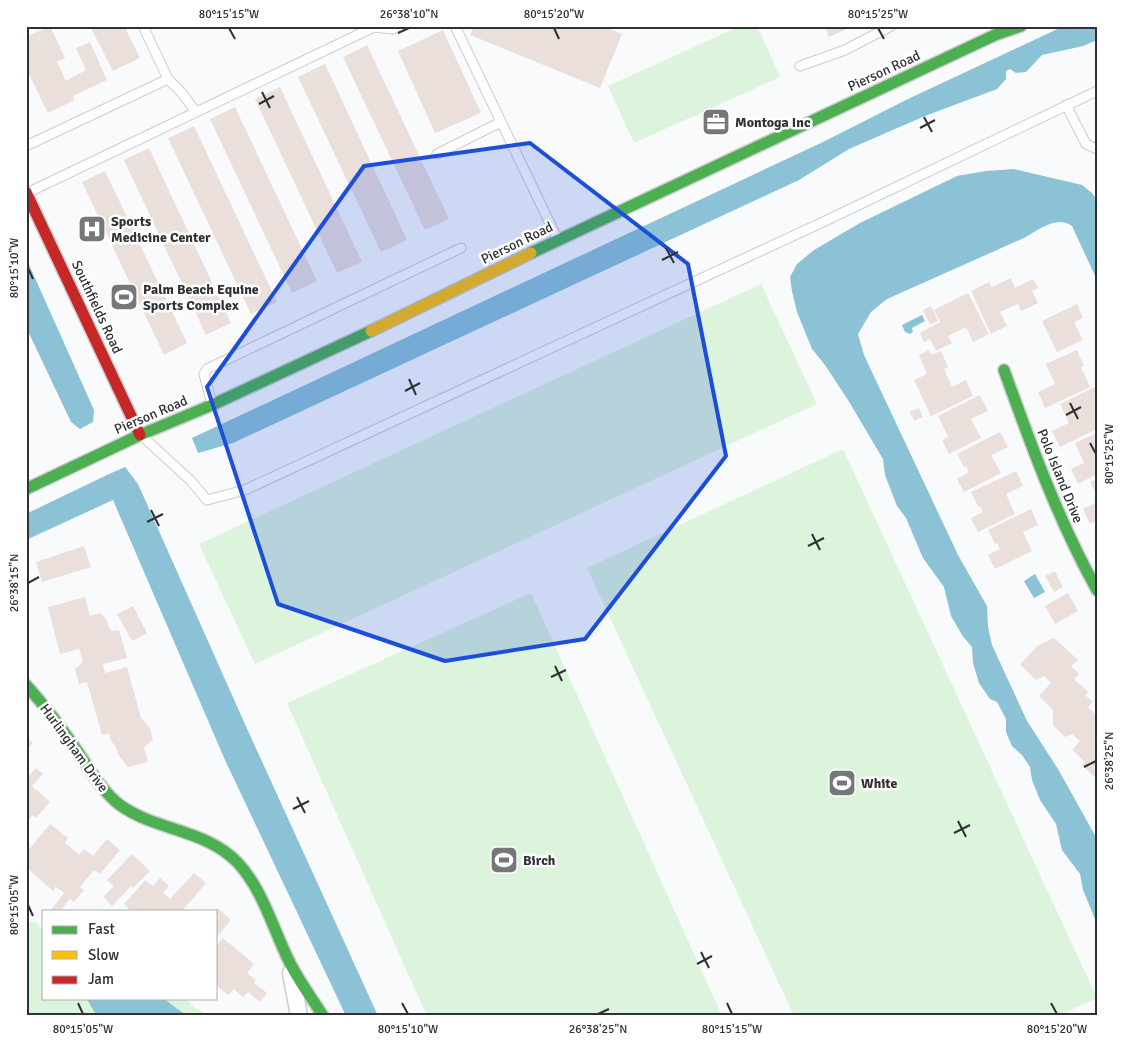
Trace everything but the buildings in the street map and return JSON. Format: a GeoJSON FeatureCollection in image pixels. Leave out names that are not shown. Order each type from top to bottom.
{"type":"FeatureCollection","features":[{"type":"Feature","properties":{"kind":"street","name":"Pierson Road"},"geometry":{"type":"LineString","coordinates":[[26,489],[140,435],[414,311],[994,31],[1022,26]]}},
{"type":"Feature","properties":{"kind":"street","name":"Southfields Road"},"geometry":{"type":"LineString","coordinates":[[26,192],[140,435]]}},
{"type":"Feature","properties":{"kind":"street","name":"Polo Island Drive"},"geometry":{"type":"LineString","coordinates":[[1004,370],[1047,487],[1065,530],[1097,590]]}},
{"type":"Feature","properties":{"kind":"street","name":"Hurlingham Drive"},"geometry":{"type":"LineString","coordinates":[[26,685],[53,717],[104,790],[120,805],[149,820],[203,838],[223,850],[237,862],[254,886],[290,963],[323,1016]]}},
{"type":"Feature","properties":{"kind":"street","name":"Hurlingham Drive"},"geometry":{"type":"LineString","coordinates":[[290,963],[299,1016]]}},
{"type":"Feature","properties":{"kind":"lane"},"geometry":{"type":"LineString","coordinates":[[143,26],[168,79],[181,92],[196,112]]}},
{"type":"Feature","properties":{"kind":"lane"},"geometry":{"type":"LineString","coordinates":[[26,192],[374,27],[393,29],[402,26]]}},
{"type":"Feature","properties":{"kind":"lane"},"geometry":{"type":"LineString","coordinates":[[456,26],[558,240]]}},
{"type":"Feature","properties":{"kind":"lane"},"geometry":{"type":"LineString","coordinates":[[800,66],[846,50],[891,26]]}},
{"type":"Feature","properties":{"kind":"lane"},"geometry":{"type":"LineString","coordinates":[[26,146],[168,79]]}},
{"type":"Feature","properties":{"kind":"lane"},"geometry":{"type":"LineString","coordinates":[[140,435],[190,480],[207,500],[245,490],[807,229],[1097,91]]}},
{"type":"Feature","properties":{"kind":"lane"},"geometry":{"type":"LineString","coordinates":[[1066,105],[1086,144],[1097,149]]}},
{"type":"Feature","properties":{"kind":"lane"},"geometry":{"type":"LineString","coordinates":[[437,154],[502,122]]}},
{"type":"Feature","properties":{"kind":"lane"},"geometry":{"type":"LineString","coordinates":[[212,404],[204,374],[208,370],[461,248]]}},
{"type":"Feature","properties":{"kind":"highlighted area"},"geometry":{"type":"Polygon","coordinates":[[[530,143],[688,264],[726,456],[585,639],[445,661],[278,604],[207,387],[364,166],[530,143]]]}},
{"type":"Feature","properties":{"kind":"green space"},"geometry":{"type":"Polygon","coordinates":[[[740,26],[757,26],[780,77],[634,143],[608,86],[740,26]]]}},
{"type":"Feature","properties":{"kind":"green space"},"geometry":{"type":"Polygon","coordinates":[[[761,284],[817,404],[255,664],[199,544],[761,284]]]}},
{"type":"Feature","properties":{"kind":"green space","name":"White"},"geometry":{"type":"Polygon","coordinates":[[[843,449],[1097,998],[1058,1016],[794,1016],[587,568],[843,449]]]}},
{"type":"Feature","properties":{"kind":"green space","name":"Birch"},"geometry":{"type":"Polygon","coordinates":[[[531,593],[722,1016],[427,1016],[287,703],[531,593]]]}},
{"type":"Feature","properties":{"kind":"green space"},"geometry":{"type":"Polygon","coordinates":[[[26,920],[36,923],[42,928],[42,1000],[187,1000],[195,1008],[210,1016],[26,1016],[26,920]]]}},
{"type":"Feature","properties":{"kind":"water"},"geometry":{"type":"Polygon","coordinates":[[[1064,26],[1097,26],[1097,40],[1083,46],[1042,55],[1026,72],[1016,73],[1010,69],[1006,71],[1006,79],[997,89],[925,116],[849,149],[799,180],[233,443],[198,453],[192,438],[823,142],[908,99],[1064,26]]]}},
{"type":"Feature","properties":{"kind":"water"},"geometry":{"type":"Polygon","coordinates":[[[1014,169],[1082,185],[1092,193],[1097,200],[1097,280],[1072,226],[1061,222],[1049,224],[1026,237],[887,299],[871,312],[858,334],[864,355],[958,555],[987,606],[988,627],[992,645],[1027,721],[1058,769],[1097,839],[1097,924],[1083,890],[1080,874],[1062,850],[1056,824],[1040,800],[1032,780],[1030,767],[1022,755],[1012,746],[1006,732],[1006,719],[997,702],[990,699],[979,683],[973,663],[972,647],[962,635],[951,616],[944,587],[923,558],[906,518],[897,506],[885,475],[883,459],[848,400],[812,349],[797,312],[790,277],[797,264],[814,250],[860,223],[957,176],[1014,169]]]}},
{"type":"Feature","properties":{"kind":"water"},"geometry":{"type":"Polygon","coordinates":[[[26,258],[94,410],[93,422],[80,429],[71,422],[26,327],[26,258]]]}},
{"type":"Feature","properties":{"kind":"water"},"geometry":{"type":"Polygon","coordinates":[[[922,315],[925,321],[912,328],[913,332],[910,334],[905,332],[902,325],[922,315]]]}},
{"type":"Feature","properties":{"kind":"water"},"geometry":{"type":"Polygon","coordinates":[[[125,467],[138,484],[378,1016],[346,1016],[225,760],[113,500],[26,540],[26,514],[125,467]]]}},
{"type":"Feature","properties":{"kind":"water"},"geometry":{"type":"Polygon","coordinates":[[[1035,574],[1045,592],[1034,598],[1024,581],[1035,574]]]}},
{"type":"Feature","properties":{"kind":"water"},"geometry":{"type":"Polygon","coordinates":[[[87,1000],[166,1000],[187,1016],[97,1016],[87,1000]]]}},
{"type":"Feature","properties":{"kind":"traffic: fast"},"geometry":{"type":"LineString","coordinates":[[531,253],[995,35],[1021,26]]}},
{"type":"Feature","properties":{"kind":"traffic: fast"},"geometry":{"type":"LineString","coordinates":[[26,489],[140,435],[212,405],[371,331]]}},
{"type":"Feature","properties":{"kind":"traffic: fast"},"geometry":{"type":"LineString","coordinates":[[1004,370],[1035,454],[1058,509],[1097,590]]}},
{"type":"Feature","properties":{"kind":"traffic: fast"},"geometry":{"type":"LineString","coordinates":[[26,685],[114,800],[134,814],[211,843],[238,863],[261,897],[283,949],[323,1016]]}},
{"type":"Feature","properties":{"kind":"traffic: slow"},"geometry":{"type":"LineString","coordinates":[[371,331],[531,253]]}},
{"type":"Feature","properties":{"kind":"traffic: jam"},"geometry":{"type":"LineString","coordinates":[[26,192],[140,435]]}},
{"type":"Feature","properties":{"kind":"place","name":"Montoga Inc"},"geometry":{"type":"Point","coordinates":[716,122]}},
{"type":"Feature","properties":{"kind":"place","name":"Sports Medicine Center"},"geometry":{"type":"Point","coordinates":[92,229]}},
{"type":"Feature","properties":{"kind":"place","name":"Palm Beach Equine Sports Complex"},"geometry":{"type":"Point","coordinates":[124,297]}},
{"type":"Feature","properties":{"kind":"place","name":"White"},"geometry":{"type":"Point","coordinates":[842,783]}},
{"type":"Feature","properties":{"kind":"place","name":"Birch"},"geometry":{"type":"Point","coordinates":[504,860]}}]}
